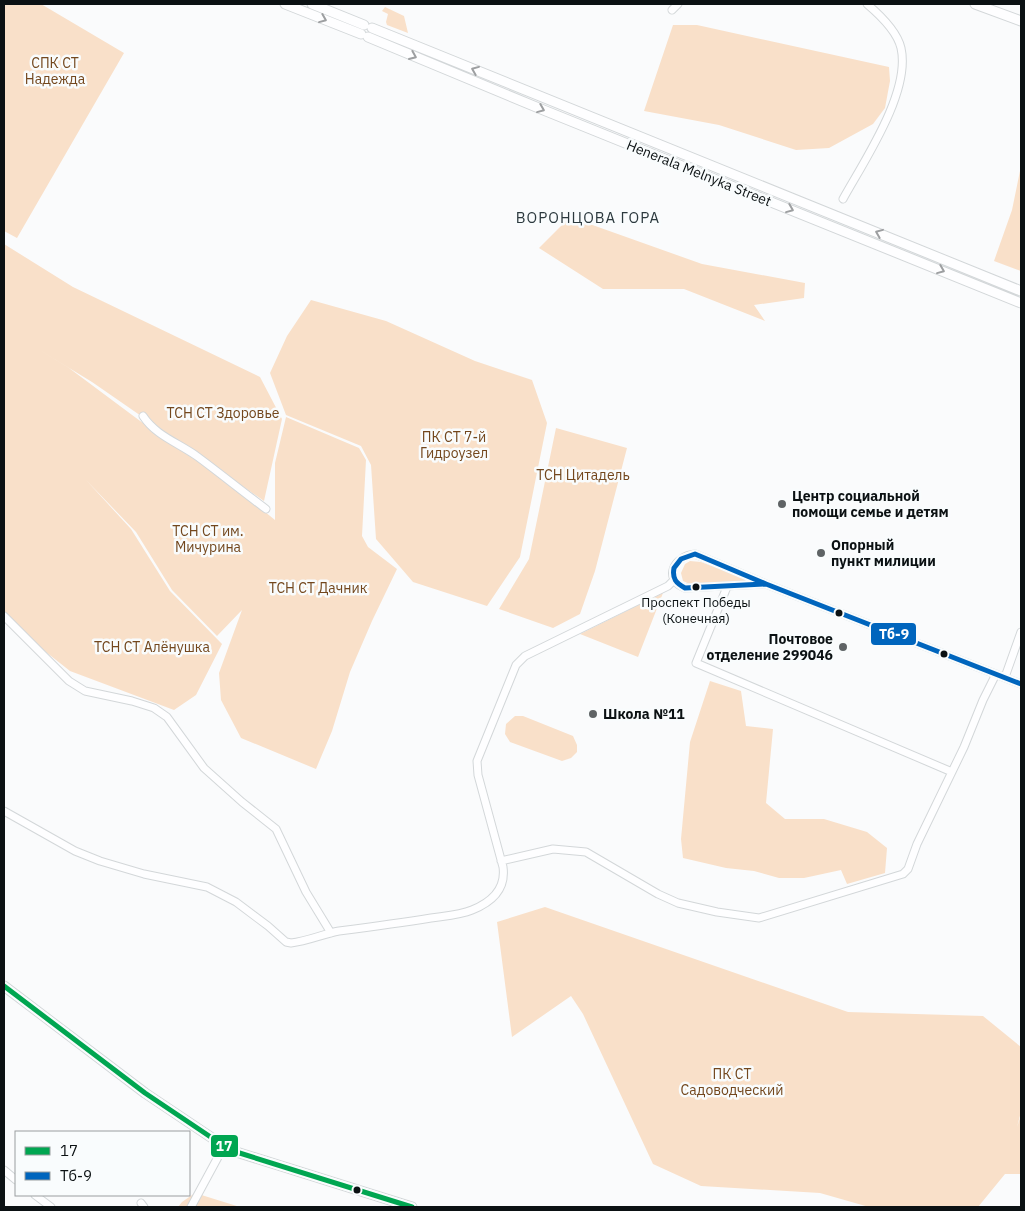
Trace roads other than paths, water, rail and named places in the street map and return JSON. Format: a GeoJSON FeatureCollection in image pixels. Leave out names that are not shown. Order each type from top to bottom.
{"type":"FeatureCollection","features":[{"type":"Feature","properties":{"kind":"main road","name":"Henerala Melnyka Street"},"geometry":{"type":"LineString","coordinates":[[285,4],[1021,303]]}},
{"type":"Feature","properties":{"kind":"main road","name":"Henerala Melnyka Street"},"geometry":{"type":"LineString","coordinates":[[312,4],[1021,291]]}},
{"type":"Feature","properties":{"kind":"main road"},"geometry":{"type":"LineString","coordinates":[[975,4],[1021,21]]}},
{"type":"Feature","properties":{"kind":"main road"},"geometry":{"type":"LineString","coordinates":[[360,34],[357,27],[364,25]]}},
{"type":"Feature","properties":{"kind":"main road"},"geometry":{"type":"LineString","coordinates":[[378,41],[376,35],[382,32]]}},
{"type":"Feature","properties":{"kind":"main road"},"geometry":{"type":"LineString","coordinates":[[631,145],[636,135]]}},
{"type":"Feature","properties":{"kind":"main road"},"geometry":{"type":"LineString","coordinates":[[4,986],[145,1093],[230,1150],[412,1207]]}},
{"type":"Feature","properties":{"kind":"street"},"geometry":{"type":"LineString","coordinates":[[672,10],[678,4]]}},
{"type":"Feature","properties":{"kind":"street"},"geometry":{"type":"LineString","coordinates":[[843,198],[892,107],[903,62],[901,47],[897,38],[879,14],[867,4]]}},
{"type":"Feature","properties":{"kind":"street"},"geometry":{"type":"LineString","coordinates":[[143,416],[148,424],[173,443],[197,457],[266,509]]}},
{"type":"Feature","properties":{"kind":"street"},"geometry":{"type":"LineString","coordinates":[[766,584],[685,588],[674,580],[673,573],[676,563],[682,558],[695,554],[766,584],[1021,684]]}},
{"type":"Feature","properties":{"kind":"street"},"geometry":{"type":"LineString","coordinates":[[4,811],[75,851],[100,861],[144,874],[214,890],[243,907],[286,942],[297,942],[332,933],[452,915],[473,910],[489,900],[502,886],[504,877],[478,775],[477,761],[516,665],[525,656],[668,586],[674,580]]}},
{"type":"Feature","properties":{"kind":"street"},"geometry":{"type":"LineString","coordinates":[[727,587],[696,663],[952,772]]}},
{"type":"Feature","properties":{"kind":"street"},"geometry":{"type":"LineString","coordinates":[[4,616],[63,676],[85,691],[132,701],[154,708],[168,717],[204,768],[276,829],[306,892],[332,933]]}},
{"type":"Feature","properties":{"kind":"street"},"geometry":{"type":"LineString","coordinates":[[1005,677],[1021,632]]}},
{"type":"Feature","properties":{"kind":"street"},"geometry":{"type":"LineString","coordinates":[[501,861],[553,849],[586,852],[658,894],[678,903],[717,912],[758,918],[906,872],[917,844],[996,674]]}},
{"type":"Feature","properties":{"kind":"street"},"geometry":{"type":"LineString","coordinates":[[191,1207],[224,1146]]}},
{"type":"Feature","properties":{"kind":"street"},"geometry":{"type":"LineString","coordinates":[[4,1170],[15,1179]]}},
{"type":"Feature","properties":{"kind":"street"},"geometry":{"type":"LineString","coordinates":[[36,1196],[50,1207]]}},
{"type":"Feature","properties":{"kind":"place","name":"Центр социальной помощи семье и детям"},"geometry":{"type":"Point","coordinates":[782,504]}},
{"type":"Feature","properties":{"kind":"place","name":"Опорный пункт милиции"},"geometry":{"type":"Point","coordinates":[821,553]}},
{"type":"Feature","properties":{"kind":"place","name":"Проспект Победы (Конечная)"},"geometry":{"type":"Point","coordinates":[696,587]}},
{"type":"Feature","properties":{"kind":"place","name":"Почтовое отделение 299046"},"geometry":{"type":"Point","coordinates":[843,647]}},
{"type":"Feature","properties":{"kind":"place","name":"Школа №11"},"geometry":{"type":"Point","coordinates":[593,714]}},
{"type":"Feature","properties":{"kind":"district","name":"ВОРОНЦОВА ГОРА"},"geometry":{"type":"Point","coordinates":[588,217]}},
{"type":"Feature","properties":{"kind":"park label","name":"СПК СТ Надежда"},"geometry":{"type":"Point","coordinates":[55,72]}},
{"type":"Feature","properties":{"kind":"park label","name":"ТСН СТ Здоровье"},"geometry":{"type":"Point","coordinates":[223,413]}},
{"type":"Feature","properties":{"kind":"park label","name":"ПК СТ 7-й Гидроузел"},"geometry":{"type":"Point","coordinates":[454,446]}},
{"type":"Feature","properties":{"kind":"park label","name":"ТСН Цитадель"},"geometry":{"type":"Point","coordinates":[583,475]}},
{"type":"Feature","properties":{"kind":"park label","name":"ТСН СТ им. Мичурина"},"geometry":{"type":"Point","coordinates":[208,540]}},
{"type":"Feature","properties":{"kind":"park label","name":"ТСН СТ Дачник"},"geometry":{"type":"Point","coordinates":[318,588]}},
{"type":"Feature","properties":{"kind":"park label","name":"ТСН СТ Алёнушка"},"geometry":{"type":"Point","coordinates":[152,647]}},
{"type":"Feature","properties":{"kind":"park label","name":"ПК СТ Садоводческий"},"geometry":{"type":"Point","coordinates":[732,1082]}}]}
